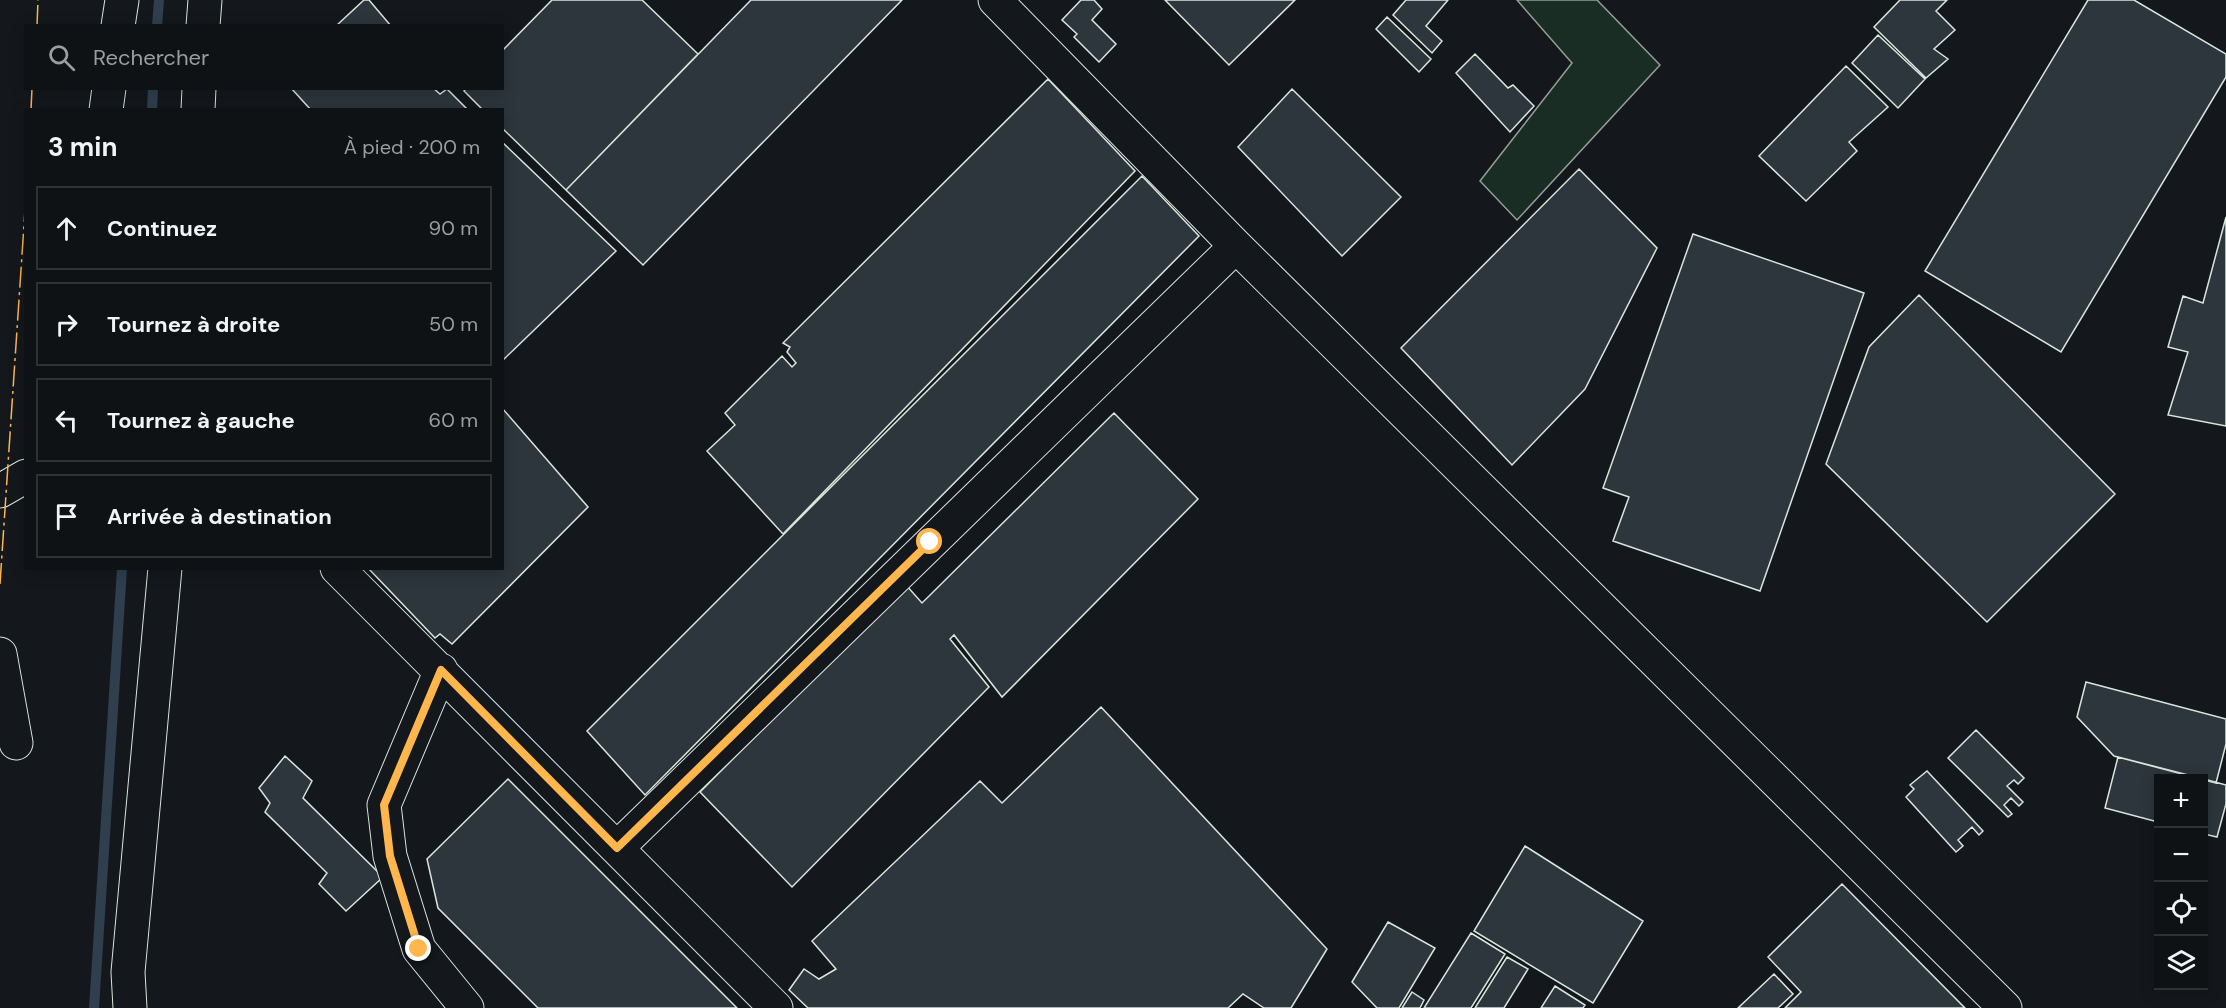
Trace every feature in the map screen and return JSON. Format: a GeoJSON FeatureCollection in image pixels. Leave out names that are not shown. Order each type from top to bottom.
{"type":"FeatureCollection","features":[{"type":"Feature","properties":{"kind":"street"},"geometry":{"type":"LineString","coordinates":[[118,24],[122,0]]}},
{"type":"Feature","properties":{"kind":"street"},"geometry":{"type":"LineString","coordinates":[[203,24],[205,0]]}},
{"type":"Feature","properties":{"kind":"street"},"geometry":{"type":"LineString","coordinates":[[995,0],[1236,246],[2005,1008]]}},
{"type":"Feature","properties":{"kind":"street"},"geometry":{"type":"LineString","coordinates":[[106,108],[109,90]]}},
{"type":"Feature","properties":{"kind":"street"},"geometry":{"type":"LineString","coordinates":[[198,108],[199,90]]}},
{"type":"Feature","properties":{"kind":"street"},"geometry":{"type":"LineString","coordinates":[[617,848],[1236,246]]}},
{"type":"Feature","properties":{"kind":"street"},"geometry":{"type":"LineString","coordinates":[[0,491],[24,477]]}},
{"type":"Feature","properties":{"kind":"street"},"geometry":{"type":"LineString","coordinates":[[130,1008],[128,972],[165,570]]}},
{"type":"Feature","properties":{"kind":"street"},"geometry":{"type":"LineString","coordinates":[[339,570],[776,1008]]}},
{"type":"Feature","properties":{"kind":"street"},"geometry":{"type":"LineString","coordinates":[[0,654],[16,743]]}},
{"type":"Feature","properties":{"kind":"street"},"geometry":{"type":"LineString","coordinates":[[441,670],[384,805],[390,856],[419,949],[467,1008]]}},
{"type":"Feature","properties":{"kind":"green space"},"geometry":{"type":"Polygon","coordinates":[[[1517,0],[1597,0],[1660,65],[1517,220],[1480,181],[1572,63],[1517,0]]]}},
{"type":"Feature","properties":{"kind":"building"},"geometry":{"type":"Polygon","coordinates":[[[364,0],[369,0],[389,24],[338,24],[364,0]]]}},
{"type":"Feature","properties":{"kind":"building"},"geometry":{"type":"Polygon","coordinates":[[[552,0],[642,0],[698,54],[566,190],[504,130],[504,108],[481,108],[464,91],[504,90],[504,49],[552,0]]]}},
{"type":"Feature","properties":{"kind":"building"},"geometry":{"type":"Polygon","coordinates":[[[751,0],[902,0],[643,265],[566,190],[751,0]]]}},
{"type":"Feature","properties":{"kind":"building"},"geometry":{"type":"Polygon","coordinates":[[[1081,0],[1094,0],[1102,9],[1092,20],[1116,44],[1099,62],[1074,37],[1077,34],[1062,20],[1081,0]]]}},
{"type":"Feature","properties":{"kind":"building"},"geometry":{"type":"Polygon","coordinates":[[[1165,0],[1295,0],[1229,65],[1165,0]]]}},
{"type":"Feature","properties":{"kind":"building"},"geometry":{"type":"Polygon","coordinates":[[[1406,0],[1448,0],[1426,26],[1442,41],[1432,53],[1393,15],[1406,0]]]}},
{"type":"Feature","properties":{"kind":"building"},"geometry":{"type":"Polygon","coordinates":[[[1900,0],[1947,0],[1936,11],[1955,30],[1934,49],[1948,59],[1926,78],[1874,27],[1900,0]]]}},
{"type":"Feature","properties":{"kind":"building"},"geometry":{"type":"Polygon","coordinates":[[[2088,0],[2134,0],[2226,54],[2226,77],[2061,352],[1925,271],[2088,0]]]}},
{"type":"Feature","properties":{"kind":"building"},"geometry":{"type":"Polygon","coordinates":[[[1387,17],[1431,59],[1419,72],[1376,29],[1387,17]]]}},
{"type":"Feature","properties":{"kind":"building"},"geometry":{"type":"Polygon","coordinates":[[[1878,35],[1925,79],[1898,108],[1852,63],[1878,35]]]}},
{"type":"Feature","properties":{"kind":"building"},"geometry":{"type":"Polygon","coordinates":[[[1475,54],[1508,88],[1513,85],[1534,106],[1510,132],[1456,73],[1475,54]]]}},
{"type":"Feature","properties":{"kind":"building"},"geometry":{"type":"Polygon","coordinates":[[[1846,66],[1888,107],[1849,142],[1857,151],[1806,201],[1759,156],[1846,66]]]}},
{"type":"Feature","properties":{"kind":"building"},"geometry":{"type":"Polygon","coordinates":[[[1048,79],[1135,171],[783,534],[707,451],[735,425],[725,413],[782,356],[792,367],[796,363],[787,352],[790,347],[783,343],[1048,79]]]}},
{"type":"Feature","properties":{"kind":"building"},"geometry":{"type":"Polygon","coordinates":[[[1292,89],[1401,197],[1342,256],[1238,147],[1292,89]]]}},
{"type":"Feature","properties":{"kind":"building"},"geometry":{"type":"Polygon","coordinates":[[[293,90],[435,90],[440,94],[448,90],[466,108],[309,108],[293,90]]]}},
{"type":"Feature","properties":{"kind":"building"},"geometry":{"type":"Polygon","coordinates":[[[504,144],[616,251],[504,359],[504,144]]]}},
{"type":"Feature","properties":{"kind":"building"},"geometry":{"type":"Polygon","coordinates":[[[1579,169],[1657,248],[1585,389],[1512,465],[1401,348],[1579,169]]]}},
{"type":"Feature","properties":{"kind":"building"},"geometry":{"type":"Polygon","coordinates":[[[1142,176],[1199,236],[645,795],[587,731],[1142,176]]]}},
{"type":"Feature","properties":{"kind":"building"},"geometry":{"type":"Polygon","coordinates":[[[2226,217],[2226,426],[2168,415],[2188,352],[2168,347],[2183,296],[2203,303],[2226,217]]]}},
{"type":"Feature","properties":{"kind":"building"},"geometry":{"type":"Polygon","coordinates":[[[1693,234],[1864,293],[1760,591],[1613,541],[1629,497],[1603,488],[1693,234]]]}},
{"type":"Feature","properties":{"kind":"building"},"geometry":{"type":"Polygon","coordinates":[[[1919,295],[2115,494],[1987,622],[1826,464],[1869,347],[1919,295]]]}},
{"type":"Feature","properties":{"kind":"building"},"geometry":{"type":"Polygon","coordinates":[[[504,410],[588,507],[452,644],[440,634],[435,638],[370,570],[504,570],[504,410]]]}},
{"type":"Feature","properties":{"kind":"building"},"geometry":{"type":"Polygon","coordinates":[[[1114,413],[1198,499],[1002,697],[954,635],[950,639],[989,687],[792,887],[700,792],[906,585],[922,603],[1114,413]]]}},
{"type":"Feature","properties":{"kind":"building"},"geometry":{"type":"Polygon","coordinates":[[[2086,682],[2226,719],[2226,744],[2216,783],[2208,781],[2208,774],[2182,774],[2114,756],[2077,717],[2086,682]]]}},
{"type":"Feature","properties":{"kind":"building"},"geometry":{"type":"Polygon","coordinates":[[[1101,707],[1327,949],[1291,1008],[1264,1008],[1243,994],[1228,1008],[808,1008],[789,990],[804,969],[819,979],[836,969],[812,941],[980,781],[1002,803],[1101,707]]]}},
{"type":"Feature","properties":{"kind":"building"},"geometry":{"type":"Polygon","coordinates":[[[1976,730],[2024,778],[2018,784],[2014,780],[2007,786],[2023,802],[2019,806],[2011,798],[2004,805],[2012,814],[2008,817],[1948,758],[1976,730]]]}},
{"type":"Feature","properties":{"kind":"building"},"geometry":{"type":"Polygon","coordinates":[[[285,756],[312,781],[303,798],[383,877],[346,911],[319,884],[327,873],[265,812],[270,803],[259,788],[285,756]]]}},
{"type":"Feature","properties":{"kind":"building"},"geometry":{"type":"Polygon","coordinates":[[[2118,757],[2184,774],[2154,774],[2154,821],[2105,808],[2118,757]]]}},
{"type":"Feature","properties":{"kind":"building"},"geometry":{"type":"Polygon","coordinates":[[[1927,771],[1983,831],[1979,835],[1972,827],[1958,840],[1963,846],[1956,852],[1906,797],[1914,789],[1910,785],[1927,771]]]}},
{"type":"Feature","properties":{"kind":"building"},"geometry":{"type":"Polygon","coordinates":[[[508,779],[737,1008],[538,1008],[438,908],[427,859],[508,779]]]}},
{"type":"Feature","properties":{"kind":"building"},"geometry":{"type":"Polygon","coordinates":[[[2208,780],[2226,785],[2226,804],[2217,837],[2208,835],[2208,780]]]}},
{"type":"Feature","properties":{"kind":"building"},"geometry":{"type":"Polygon","coordinates":[[[1525,846],[1643,921],[1593,1003],[1474,931],[1525,846]]]}},
{"type":"Feature","properties":{"kind":"building"},"geometry":{"type":"Polygon","coordinates":[[[1842,884],[1965,1008],[1785,1008],[1801,992],[1768,957],[1842,884]]]}},
{"type":"Feature","properties":{"kind":"building"},"geometry":{"type":"Polygon","coordinates":[[[1388,922],[1435,948],[1399,1008],[1377,1008],[1352,982],[1388,922]]]}},
{"type":"Feature","properties":{"kind":"building"},"geometry":{"type":"Polygon","coordinates":[[[1471,933],[1505,954],[1471,1008],[1424,1008],[1471,933]]]}},
{"type":"Feature","properties":{"kind":"building"},"geometry":{"type":"Polygon","coordinates":[[[1507,957],[1528,969],[1504,1008],[1475,1008],[1507,957]]]}},
{"type":"Feature","properties":{"kind":"building"},"geometry":{"type":"Polygon","coordinates":[[[1774,974],[1793,994],[1778,1008],[1738,1008],[1774,974]]]}},
{"type":"Feature","properties":{"kind":"building"},"geometry":{"type":"Polygon","coordinates":[[[1555,986],[1585,1005],[1583,1008],[1541,1008],[1555,986]]]}},
{"type":"Feature","properties":{"kind":"building"},"geometry":{"type":"Polygon","coordinates":[[[1412,992],[1424,1000],[1420,1008],[1402,1008],[1412,992]]]}},
{"type":"Feature","properties":{"kind":"waterway"},"geometry":{"type":"LineString","coordinates":[[157,24],[159,0]]}},
{"type":"Feature","properties":{"kind":"waterway"},"geometry":{"type":"LineString","coordinates":[[152,108],[153,90]]}},
{"type":"Feature","properties":{"kind":"waterway"},"geometry":{"type":"LineString","coordinates":[[94,1008],[122,570]]}},
{"type":"Feature","properties":{"kind":"power"},"geometry":{"type":"LineString","coordinates":[[37,24],[38,0]]}},
{"type":"Feature","properties":{"kind":"power"},"geometry":{"type":"LineString","coordinates":[[31,108],[32,90]]}},
{"type":"Feature","properties":{"kind":"power"},"geometry":{"type":"LineString","coordinates":[[0,584],[24,225]]}},
{"type":"Feature","properties":{"kind":"route"},"geometry":{"type":"LineString","coordinates":[[419,949],[390,856],[384,805],[441,670],[617,848],[930,542]]}}]}
